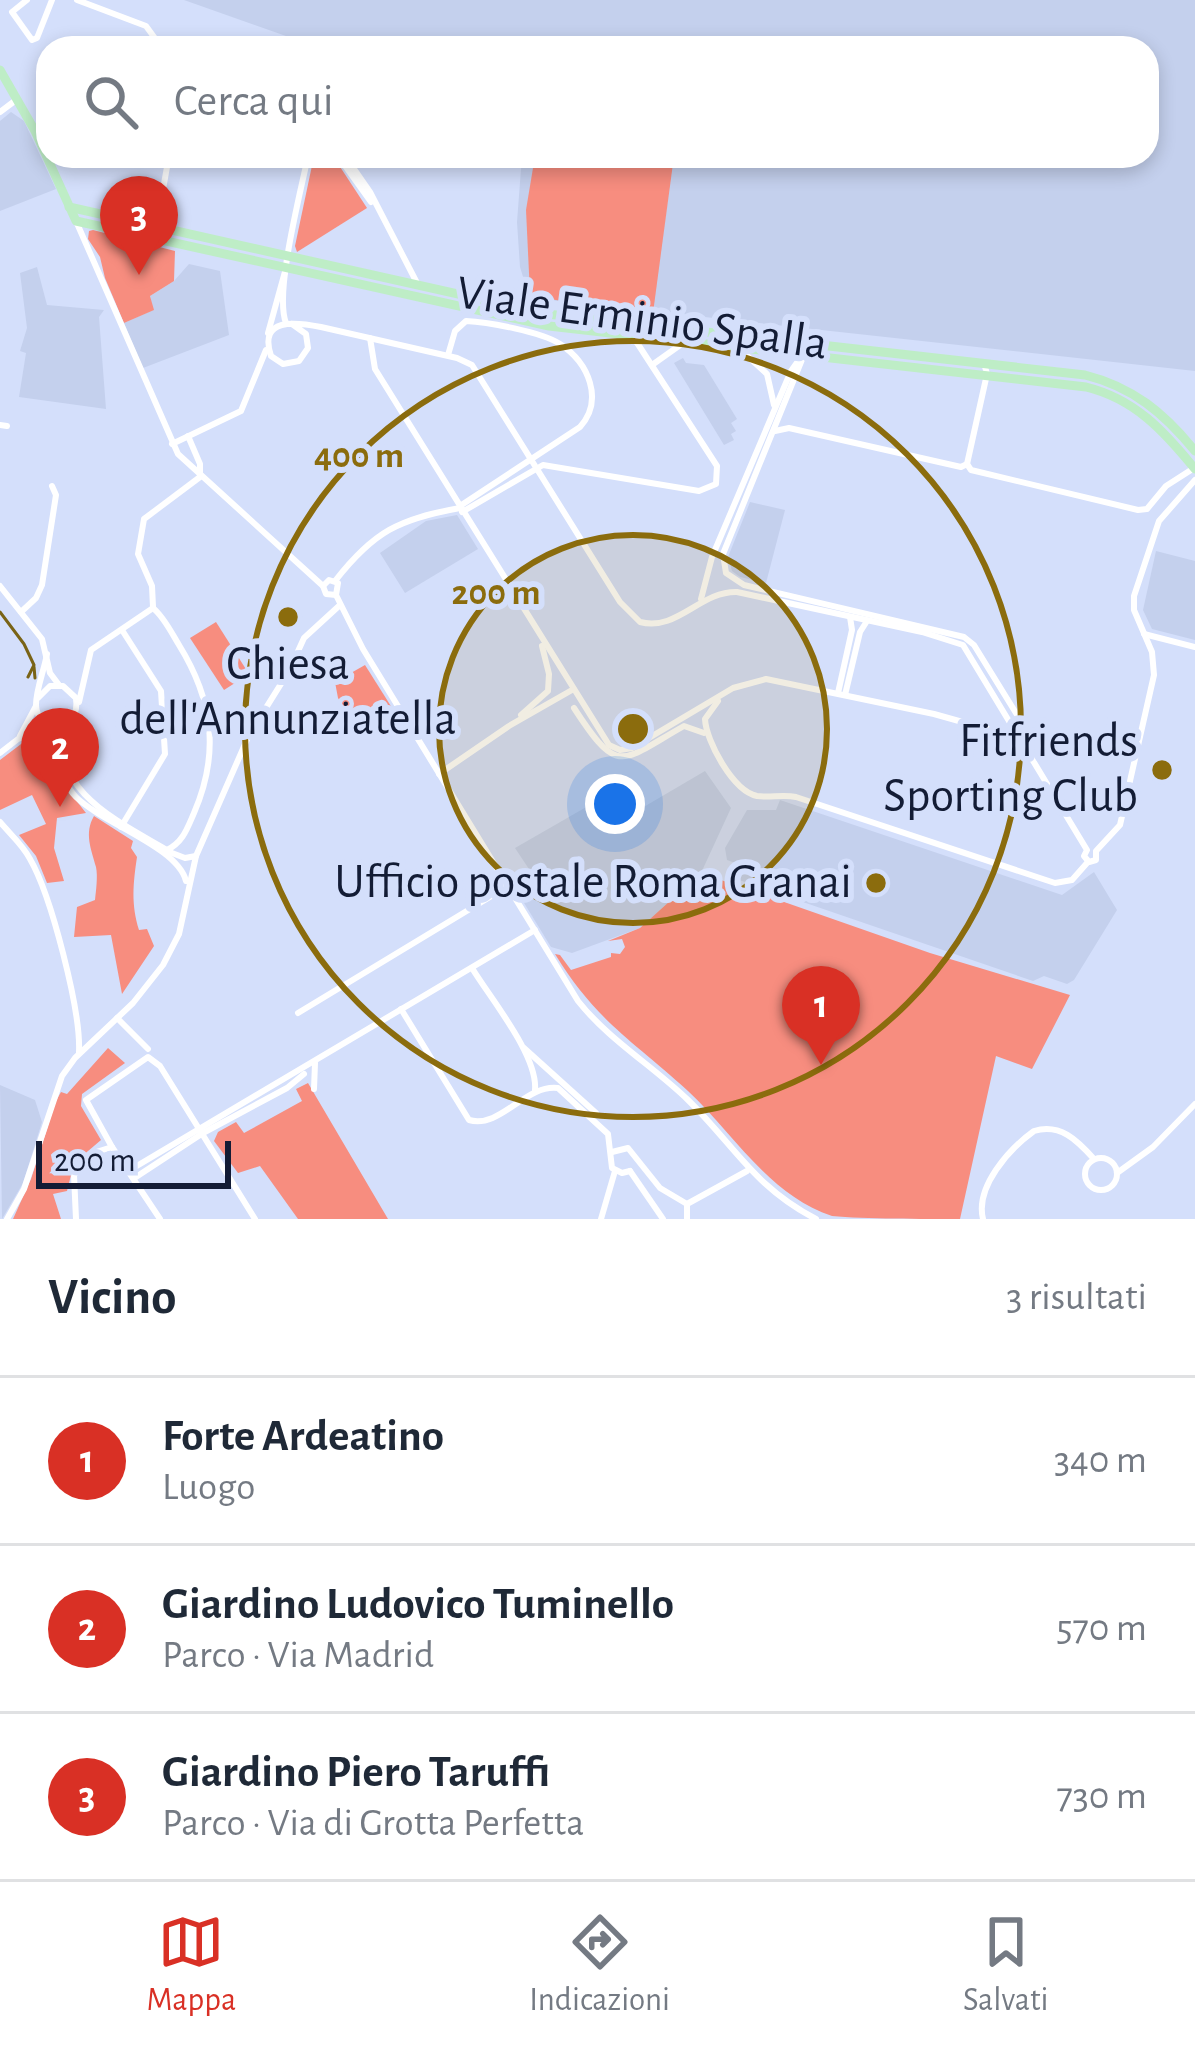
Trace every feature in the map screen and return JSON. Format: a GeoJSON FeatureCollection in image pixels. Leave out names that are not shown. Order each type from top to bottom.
{"type":"FeatureCollection","features":[{"type":"Feature","properties":{"kind":"main road"},"geometry":{"type":"LineString","coordinates":[[0,70],[36,138]]}},
{"type":"Feature","properties":{"kind":"main road"},"geometry":{"type":"LineString","coordinates":[[50,168],[76,221]]}},
{"type":"Feature","properties":{"kind":"main road","name":"Viale Erminio Spalla"},"geometry":{"type":"LineString","coordinates":[[69,207],[155,233],[286,263],[547,314],[831,351],[1074,373],[1112,383],[1150,404],[1195,451]]}},
{"type":"Feature","properties":{"kind":"main road","name":"Viale Erminio Spalla"},"geometry":{"type":"LineString","coordinates":[[76,221],[155,233]]}},
{"type":"Feature","properties":{"kind":"main road","name":"Viale Erminio Spalla"},"geometry":{"type":"LineString","coordinates":[[424,291],[538,324],[735,347],[805,348]]}},
{"type":"Feature","properties":{"kind":"main road","name":"Viale Erminio Spalla"},"geometry":{"type":"LineString","coordinates":[[985,368],[1114,395],[1154,423],[1194,469]]}},
{"type":"Feature","properties":{"kind":"street"},"geometry":{"type":"LineString","coordinates":[[27,0],[12,12],[32,40],[36,38]]}},
{"type":"Feature","properties":{"kind":"street"},"geometry":{"type":"LineString","coordinates":[[38,36],[52,0]]}},
{"type":"Feature","properties":{"kind":"street"},"geometry":{"type":"LineString","coordinates":[[76,0],[146,26],[153,36]]}},
{"type":"Feature","properties":{"kind":"street"},"geometry":{"type":"LineString","coordinates":[[0,112],[18,100]]}},
{"type":"Feature","properties":{"kind":"street"},"geometry":{"type":"LineString","coordinates":[[155,233],[167,168]]}},
{"type":"Feature","properties":{"kind":"street"},"geometry":{"type":"LineString","coordinates":[[172,444],[241,411],[267,346],[306,168]]}},
{"type":"Feature","properties":{"kind":"street"},"geometry":{"type":"LineString","coordinates":[[349,168],[424,291]]}},
{"type":"Feature","properties":{"kind":"street"},"geometry":{"type":"LineString","coordinates":[[76,221],[172,444],[200,477],[323,586],[326,594],[336,595]]}},
{"type":"Feature","properties":{"kind":"street"},"geometry":{"type":"LineString","coordinates":[[286,263],[282,313],[289,324],[304,332],[309,344]]}},
{"type":"Feature","properties":{"kind":"street"},"geometry":{"type":"LineString","coordinates":[[448,356],[457,328],[468,321],[557,342],[593,390],[592,409],[585,422],[461,509]]}},
{"type":"Feature","properties":{"kind":"street"},"geometry":{"type":"LineString","coordinates":[[268,336],[289,324],[340,332],[448,356],[476,369],[532,459],[542,466],[632,617],[646,624],[663,624],[700,602],[730,592],[797,601],[909,626],[961,644],[1019,718],[1015,727]]}},
{"type":"Feature","properties":{"kind":"street"},"geometry":{"type":"LineString","coordinates":[[258,374],[278,362],[299,362],[317,331],[340,332]]}},
{"type":"Feature","properties":{"kind":"street"},"geometry":{"type":"LineString","coordinates":[[323,586],[335,581],[386,530],[416,515],[461,509],[542,466],[709,490],[718,479],[715,464],[632,335]]}},
{"type":"Feature","properties":{"kind":"street"},"geometry":{"type":"LineString","coordinates":[[370,338],[375,369],[605,742],[622,750],[689,725],[707,734]]}},
{"type":"Feature","properties":{"kind":"street"},"geometry":{"type":"LineString","coordinates":[[652,365],[686,341]]}},
{"type":"Feature","properties":{"kind":"street"},"geometry":{"type":"LineString","coordinates":[[267,346],[278,362]]}},
{"type":"Feature","properties":{"kind":"street"},"geometry":{"type":"LineString","coordinates":[[735,347],[767,374],[774,411]]}},
{"type":"Feature","properties":{"kind":"street"},"geometry":{"type":"LineString","coordinates":[[700,602],[774,411],[805,348]]}},
{"type":"Feature","properties":{"kind":"street"},"geometry":{"type":"LineString","coordinates":[[741,500],[775,431],[805,348]]}},
{"type":"Feature","properties":{"kind":"street"},"geometry":{"type":"LineString","coordinates":[[985,368],[967,464],[971,470],[1140,511],[1166,486],[1194,469]]}},
{"type":"Feature","properties":{"kind":"street"},"geometry":{"type":"LineString","coordinates":[[775,431],[789,428],[967,464]]}},
{"type":"Feature","properties":{"kind":"street"},"geometry":{"type":"LineString","coordinates":[[188,436],[200,464],[200,477]]}},
{"type":"Feature","properties":{"kind":"street"},"geometry":{"type":"LineString","coordinates":[[167,850],[179,843],[200,798],[210,763],[211,732],[197,676],[153,608],[152,588],[138,554],[144,519],[200,477]]}},
{"type":"Feature","properties":{"kind":"street"},"geometry":{"type":"LineString","coordinates":[[1092,850],[1120,825],[1153,686],[1155,664],[1134,608],[1136,591],[1155,530],[1195,480]]}},
{"type":"Feature","properties":{"kind":"street"},"geometry":{"type":"LineString","coordinates":[[21,612],[42,585],[56,495],[52,486]]}},
{"type":"Feature","properties":{"kind":"street"},"geometry":{"type":"LineString","coordinates":[[1178,498],[1195,492]]}},
{"type":"Feature","properties":{"kind":"street"},"geometry":{"type":"LineString","coordinates":[[727,533],[723,558],[726,573],[735,582],[868,621],[909,626]]}},
{"type":"Feature","properties":{"kind":"street"},"geometry":{"type":"LineString","coordinates":[[335,581],[340,587],[336,595],[340,605],[583,1007],[685,1097],[748,1171],[816,1219]]}},
{"type":"Feature","properties":{"kind":"street"},"geometry":{"type":"LineString","coordinates":[[0,586],[42,639],[50,673],[74,694],[77,707]]}},
{"type":"Feature","properties":{"kind":"street"},"geometry":{"type":"LineString","coordinates":[[7,1219],[57,1087],[79,1054],[154,978],[174,945],[196,856],[249,735],[302,641],[340,605]]}},
{"type":"Feature","properties":{"kind":"street"},"geometry":{"type":"LineString","coordinates":[[123,825],[74,784],[65,745],[91,650],[153,608]]}},
{"type":"Feature","properties":{"kind":"street"},"geometry":{"type":"LineString","coordinates":[[842,694],[850,616]]}},
{"type":"Feature","properties":{"kind":"street"},"geometry":{"type":"LineString","coordinates":[[842,694],[860,632],[868,621]]}},
{"type":"Feature","properties":{"kind":"street"},"geometry":{"type":"LineString","coordinates":[[122,630],[161,691],[165,754],[123,825]]}},
{"type":"Feature","properties":{"kind":"street"},"geometry":{"type":"LineString","coordinates":[[1144,634],[1195,647]]}},
{"type":"Feature","properties":{"kind":"street"},"geometry":{"type":"LineString","coordinates":[[509,726],[548,691],[549,674],[540,640]]}},
{"type":"Feature","properties":{"kind":"street"},"geometry":{"type":"LineString","coordinates":[[47,654],[37,702],[42,719],[52,726],[70,790],[181,866],[187,885]]}},
{"type":"Feature","properties":{"kind":"street"},"geometry":{"type":"LineString","coordinates":[[724,694],[706,715],[707,734],[739,784],[754,795],[796,796],[1059,884],[1075,878],[1087,861],[1096,860],[1092,850],[1019,738],[980,663]]}},
{"type":"Feature","properties":{"kind":"street"},"geometry":{"type":"LineString","coordinates":[[15,741],[46,688],[76,681],[85,668]]}},
{"type":"Feature","properties":{"kind":"street"},"geometry":{"type":"LineString","coordinates":[[574,708],[598,746],[616,756],[636,755],[724,694],[766,679],[1019,738]]}},
{"type":"Feature","properties":{"kind":"street"},"geometry":{"type":"LineString","coordinates":[[439,774],[572,690]]}},
{"type":"Feature","properties":{"kind":"street"},"geometry":{"type":"LineString","coordinates":[[555,701],[589,717]]}},
{"type":"Feature","properties":{"kind":"street"},"geometry":{"type":"LineString","coordinates":[[999,730],[1004,709]]}},
{"type":"Feature","properties":{"kind":"street"},"geometry":{"type":"LineString","coordinates":[[0,753],[15,741],[69,722]]}},
{"type":"Feature","properties":{"kind":"street"},"geometry":{"type":"LineString","coordinates":[[0,822],[32,862],[63,951],[79,1054]]}},
{"type":"Feature","properties":{"kind":"street"},"geometry":{"type":"LineString","coordinates":[[138,835],[181,857],[196,856]]}},
{"type":"Feature","properties":{"kind":"street"},"geometry":{"type":"LineString","coordinates":[[298,1013],[508,886]]}},
{"type":"Feature","properties":{"kind":"street"},"geometry":{"type":"LineString","coordinates":[[133,1174],[201,1130],[287,1088],[315,1064],[401,1009],[535,930]]}},
{"type":"Feature","properties":{"kind":"street"},"geometry":{"type":"LineString","coordinates":[[472,968],[521,1045],[536,1078],[535,1092]]}},
{"type":"Feature","properties":{"kind":"street"},"geometry":{"type":"LineString","coordinates":[[401,1009],[462,1112],[472,1121],[485,1121],[535,1092],[558,1088],[596,1113]]}},
{"type":"Feature","properties":{"kind":"street"},"geometry":{"type":"LineString","coordinates":[[117,1018],[148,1048]]}},
{"type":"Feature","properties":{"kind":"street"},"geometry":{"type":"LineString","coordinates":[[521,1045],[608,1134],[610,1164],[615,1171]]}},
{"type":"Feature","properties":{"kind":"street"},"geometry":{"type":"LineString","coordinates":[[160,1219],[87,1104],[87,1096],[142,1059],[154,1059],[255,1219]]}},
{"type":"Feature","properties":{"kind":"street"},"geometry":{"type":"LineString","coordinates":[[314,1089],[315,1064]]}},
{"type":"Feature","properties":{"kind":"street"},"geometry":{"type":"LineString","coordinates":[[1094,1159],[1084,1175],[1092,1188],[1111,1187],[1117,1173],[1163,1138],[1195,1104]]}},
{"type":"Feature","properties":{"kind":"street"},"geometry":{"type":"LineString","coordinates":[[983,1219],[980,1204],[985,1187],[1034,1131],[1048,1128],[1065,1133],[1094,1159],[1109,1160],[1117,1173]]}},
{"type":"Feature","properties":{"kind":"street"},"geometry":{"type":"LineString","coordinates":[[75,1218],[74,1175],[93,1153],[112,1147]]}},
{"type":"Feature","properties":{"kind":"street"},"geometry":{"type":"LineString","coordinates":[[612,1152],[625,1147],[657,1186],[687,1204]]}},
{"type":"Feature","properties":{"kind":"street"},"geometry":{"type":"LineString","coordinates":[[634,1154],[630,1171],[662,1216]]}},
{"type":"Feature","properties":{"kind":"street"},"geometry":{"type":"LineString","coordinates":[[615,1171],[630,1171]]}},
{"type":"Feature","properties":{"kind":"street"},"geometry":{"type":"LineString","coordinates":[[602,1219],[615,1171]]}},
{"type":"Feature","properties":{"kind":"street"},"geometry":{"type":"LineString","coordinates":[[687,1204],[748,1171]]}},
{"type":"Feature","properties":{"kind":"street"},"geometry":{"type":"LineString","coordinates":[[662,1216],[662,1205],[673,1197]]}},
{"type":"Feature","properties":{"kind":"street"},"geometry":{"type":"LineString","coordinates":[[686,1219],[687,1204]]}},
{"type":"Feature","properties":{"kind":"shaded area"},"geometry":{"type":"Polygon","coordinates":[[[184,0],[1195,0],[1195,371],[540,299],[528,293],[520,267],[521,168],[1159,168],[1159,36],[286,36],[184,0]]]}},
{"type":"Feature","properties":{"kind":"shaded area"},"geometry":{"type":"Polygon","coordinates":[[[11,112],[24,121],[36,146],[36,168],[46,168],[56,189],[0,211],[0,121],[11,112]]]}},
{"type":"Feature","properties":{"kind":"shaded area"},"geometry":{"type":"Polygon","coordinates":[[[311,168],[341,168],[367,208],[297,252],[311,168]]]}},
{"type":"Feature","properties":{"kind":"shaded area"},"geometry":{"type":"Polygon","coordinates":[[[533,168],[672,168],[653,313],[530,294],[526,210],[533,168]]]}},
{"type":"Feature","properties":{"kind":"shaded area"},"geometry":{"type":"Polygon","coordinates":[[[93,230],[175,251],[174,281],[150,296],[154,310],[124,323],[100,257],[88,239],[93,230]]]}},
{"type":"Feature","properties":{"kind":"shaded area"},"geometry":{"type":"Polygon","coordinates":[[[189,264],[220,271],[229,335],[143,368],[124,323],[153,310],[150,296],[174,281],[189,264]]]}},
{"type":"Feature","properties":{"kind":"shaded area"},"geometry":{"type":"Polygon","coordinates":[[[37,267],[47,305],[104,310],[99,317],[106,409],[19,397],[26,353],[20,351],[27,328],[20,273],[37,267]]]}},
{"type":"Feature","properties":{"kind":"shaded area"},"geometry":{"type":"Polygon","coordinates":[[[683,358],[686,363],[704,365],[737,419],[731,423],[734,440],[724,445],[674,363],[683,358]]]}},
{"type":"Feature","properties":{"kind":"shaded area"},"geometry":{"type":"Polygon","coordinates":[[[750,502],[785,510],[766,583],[740,577],[732,571],[728,557],[750,502]]]}},
{"type":"Feature","properties":{"kind":"shaded area"},"geometry":{"type":"Polygon","coordinates":[[[457,515],[478,549],[405,593],[380,553],[426,521],[457,515]]]}},
{"type":"Feature","properties":{"kind":"shaded area"},"geometry":{"type":"Polygon","coordinates":[[[1156,551],[1195,561],[1195,640],[1152,629],[1143,610],[1156,551]]]}},
{"type":"Feature","properties":{"kind":"shaded area"},"geometry":{"type":"Polygon","coordinates":[[[216,622],[249,674],[224,690],[190,638],[216,622]]]}},
{"type":"Feature","properties":{"kind":"shaded area"},"geometry":{"type":"Polygon","coordinates":[[[365,665],[394,711],[362,732],[338,698],[335,682],[365,665]]]}},
{"type":"Feature","properties":{"kind":"shaded area"},"geometry":{"type":"Polygon","coordinates":[[[45,732],[53,738],[60,780],[86,813],[57,818],[54,848],[64,881],[47,883],[36,856],[19,835],[46,824],[32,795],[0,810],[0,760],[45,732]]]}},
{"type":"Feature","properties":{"kind":"shaded area"},"geometry":{"type":"Polygon","coordinates":[[[705,771],[731,808],[701,873],[640,928],[572,953],[551,947],[518,893],[535,878],[515,848],[595,802],[613,825],[705,771]]]}},
{"type":"Feature","properties":{"kind":"shaded area"},"geometry":{"type":"Polygon","coordinates":[[[780,800],[1062,895],[1094,872],[1117,910],[1074,980],[1067,984],[1044,976],[1033,981],[739,880],[743,866],[727,860],[725,848],[747,810],[776,810],[780,800]]]}},
{"type":"Feature","properties":{"kind":"shaded area"},"geometry":{"type":"Polygon","coordinates":[[[94,816],[133,841],[136,921],[139,930],[147,929],[154,946],[122,994],[111,935],[74,937],[77,907],[95,900],[97,871],[89,835],[94,816]]]}},
{"type":"Feature","properties":{"kind":"shaded area"},"geometry":{"type":"Polygon","coordinates":[[[701,873],[930,953],[1070,995],[1032,1069],[996,1056],[960,1219],[832,1216],[789,1194],[688,1091],[600,1013],[570,977],[555,954],[571,970],[611,957],[611,953],[620,954],[625,947],[622,939],[608,941],[640,928],[701,873]]]}},
{"type":"Feature","properties":{"kind":"shaded area"},"geometry":{"type":"Polygon","coordinates":[[[108,1048],[125,1063],[82,1094],[81,1106],[101,1140],[74,1163],[67,1191],[53,1194],[61,1219],[13,1219],[61,1092],[67,1094],[108,1048]]]}},
{"type":"Feature","properties":{"kind":"shaded area"},"geometry":{"type":"Polygon","coordinates":[[[308,1083],[388,1219],[298,1219],[260,1166],[238,1173],[214,1141],[218,1132],[236,1122],[244,1133],[302,1101],[296,1089],[308,1083]]]}},
{"type":"Feature","properties":{"kind":"shaded area"},"geometry":{"type":"Polygon","coordinates":[[[0,1085],[35,1100],[42,1122],[23,1183],[2,1219],[0,1085]]]}},
{"type":"Feature","properties":{"kind":"waterway"},"geometry":{"type":"LineString","coordinates":[[0,612],[34,665],[28,677]]}},
{"type":"Feature","properties":{"kind":"waterway"},"geometry":{"type":"LineString","coordinates":[[34,667],[35,678]]}},
{"type":"Feature","properties":{"kind":"place","name":"Giardino Piero Taruffi"},"geometry":{"type":"Point","coordinates":[139,275]}},
{"type":"Feature","properties":{"kind":"place","name":"Chiesa dell'Annunziatella"},"geometry":{"type":"Point","coordinates":[288,617]}},
{"type":"Feature","properties":{"kind":"place","name":"Fitfriends Sporting Club"},"geometry":{"type":"Point","coordinates":[1162,770]}},
{"type":"Feature","properties":{"kind":"place","name":"Giardino Ludovico Tuminello"},"geometry":{"type":"Point","coordinates":[60,807]}},
{"type":"Feature","properties":{"kind":"place","name":"Ufficio postale Roma Granai"},"geometry":{"type":"Point","coordinates":[876,883]}},
{"type":"Feature","properties":{"kind":"place","name":"Forte Ardeatino"},"geometry":{"type":"Point","coordinates":[821,1065]}}]}
